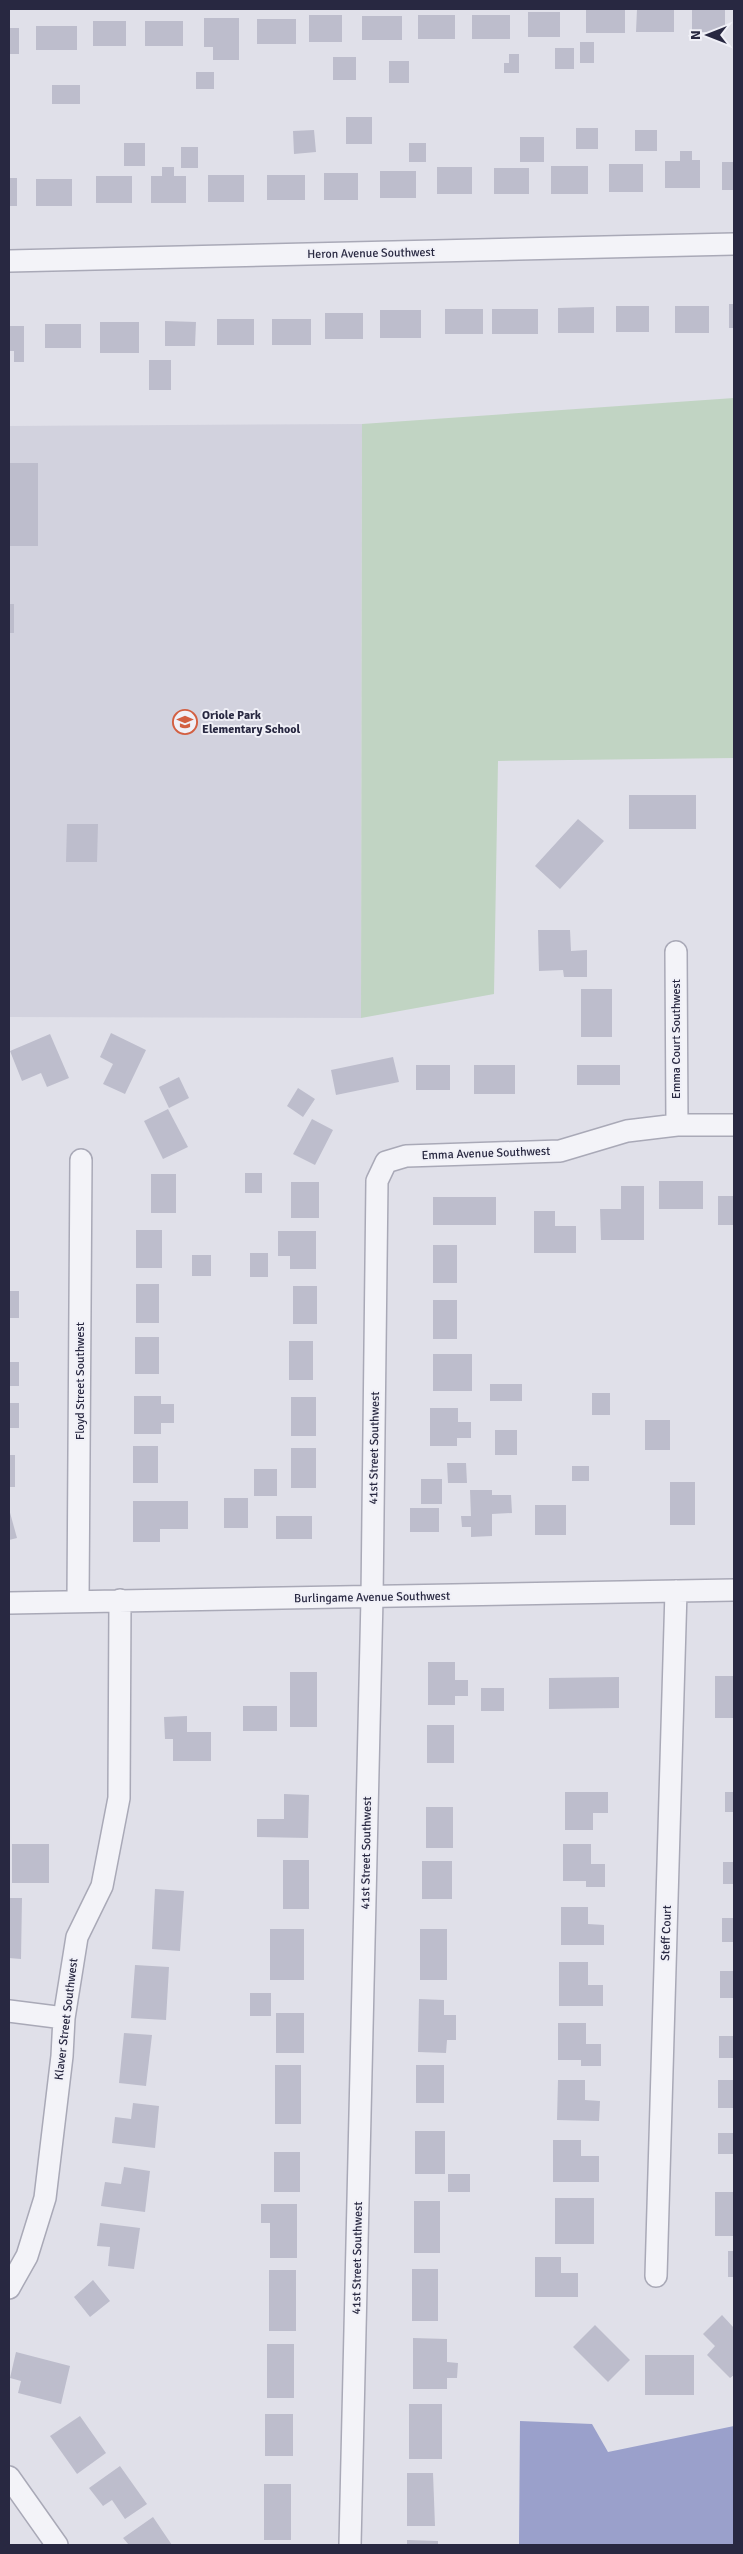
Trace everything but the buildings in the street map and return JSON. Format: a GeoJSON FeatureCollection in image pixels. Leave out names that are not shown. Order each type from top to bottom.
{"type":"FeatureCollection","features":[{"type":"Feature","properties":{"kind":"street","name":"Heron Avenue Southwest"},"geometry":{"type":"LineString","coordinates":[[9,261],[734,244]]}},
{"type":"Feature","properties":{"kind":"street","name":"Emma Court Southwest"},"geometry":{"type":"LineString","coordinates":[[676,952],[677,1125]]}},
{"type":"Feature","properties":{"kind":"street","name":"Emma Avenue Southwest"},"geometry":{"type":"LineString","coordinates":[[386,1162],[406,1156],[560,1151],[627,1131],[677,1125],[734,1125]]}},
{"type":"Feature","properties":{"kind":"street","name":"Floyd Street Southwest"},"geometry":{"type":"LineString","coordinates":[[78,1601],[81,1160]]}},
{"type":"Feature","properties":{"kind":"street","name":"41st Street Southwest"},"geometry":{"type":"LineString","coordinates":[[350,2545],[372,1598],[377,1181],[386,1162]]}},
{"type":"Feature","properties":{"kind":"street","name":"Burlingame Avenue Southwest"},"geometry":{"type":"LineString","coordinates":[[9,1603],[372,1598],[734,1590]]}},
{"type":"Feature","properties":{"kind":"street","name":"Steff Court"},"geometry":{"type":"LineString","coordinates":[[656,2276],[676,1591]]}},
{"type":"Feature","properties":{"kind":"street","name":"Klaver Street Southwest"},"geometry":{"type":"LineString","coordinates":[[9,2288],[27,2256],[44,2198],[62,2056],[64,2018],[77,1936],[102,1886],[119,1798],[120,1600]]}},
{"type":"Feature","properties":{"kind":"street"},"geometry":{"type":"LineString","coordinates":[[9,2011],[64,2018]]}},
{"type":"Feature","properties":{"kind":"street"},"geometry":{"type":"LineString","coordinates":[[9,2477],[56,2545]]}},
{"type":"Feature","properties":{"kind":"shaded area","name":"Oriole Park Elementary School"},"geometry":{"type":"Polygon","coordinates":[[[362,424],[361,1018],[9,1017],[9,426],[362,424]]]}},
{"type":"Feature","properties":{"kind":"green space"},"geometry":{"type":"Polygon","coordinates":[[[734,398],[734,758],[498,761],[494,994],[361,1018],[362,424],[734,398]]]}},
{"type":"Feature","properties":{"kind":"water"},"geometry":{"type":"Polygon","coordinates":[[[520,2421],[592,2424],[608,2452],[734,2426],[734,2545],[519,2545],[520,2421]]]}},
{"type":"Feature","properties":{"kind":"place","name":"Oriole Park Elementary School"},"geometry":{"type":"Point","coordinates":[185,722]}}]}
